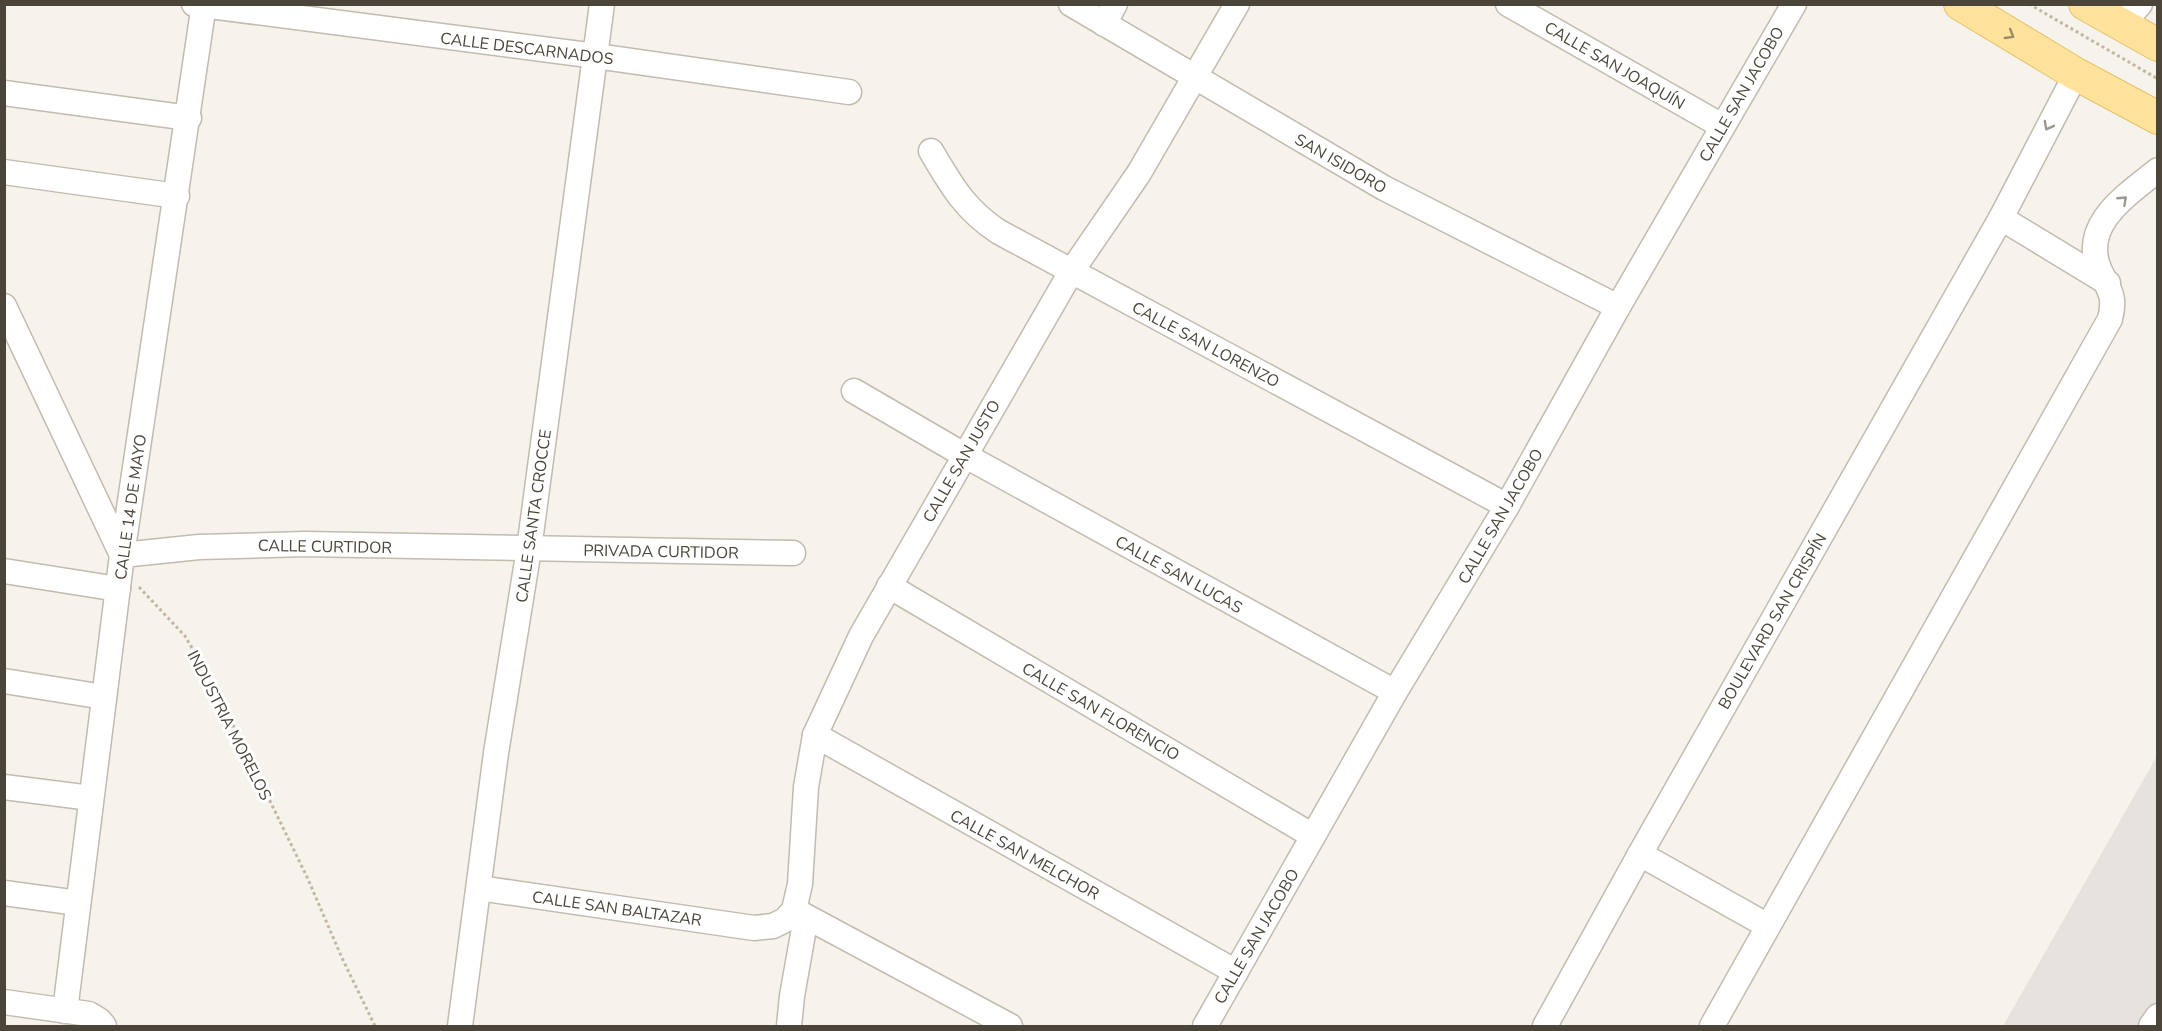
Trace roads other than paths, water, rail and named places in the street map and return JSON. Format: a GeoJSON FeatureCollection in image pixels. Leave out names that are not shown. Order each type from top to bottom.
{"type":"FeatureCollection","features":[{"type":"Feature","properties":{"kind":"main road"},"geometry":{"type":"LineString","coordinates":[[1960,4],[2076,74],[2157,118]]}},
{"type":"Feature","properties":{"kind":"main road"},"geometry":{"type":"LineString","coordinates":[[2085,4],[2131,15],[2157,45]]}},
{"type":"Feature","properties":{"kind":"street","name":"CALLE SANTA CROCCE"},"geometry":{"type":"LineString","coordinates":[[460,1026],[496,753],[529,549],[602,4]]}},
{"type":"Feature","properties":{"kind":"street","name":"SAN ISIDORO"},"geometry":{"type":"LineString","coordinates":[[1071,4],[1109,14],[1195,77],[1384,188],[1618,307]]}},
{"type":"Feature","properties":{"kind":"street","name":"CALLE SAN JUSTO"},"geometry":{"type":"LineString","coordinates":[[789,1026],[800,913],[806,787],[816,735],[861,636],[964,455],[1071,272],[1139,173],[1237,4]]}},
{"type":"Feature","properties":{"kind":"street","name":"CALLE SAN JOAQUÍN"},"geometry":{"type":"LineString","coordinates":[[1508,4],[1722,126]]}},
{"type":"Feature","properties":{"kind":"street","name":"CALLE SAN JACOBO"},"geometry":{"type":"LineString","coordinates":[[1205,1026],[1395,692],[1507,506],[1618,307],[1794,4]]}},
{"type":"Feature","properties":{"kind":"street","name":"CALLE DESCARNADOS"},"geometry":{"type":"LineString","coordinates":[[201,5],[596,56],[849,92]]}},
{"type":"Feature","properties":{"kind":"street","name":"CALLE 14 DE MAYO"},"geometry":{"type":"LineString","coordinates":[[64,1011],[122,555],[189,118],[201,5]]}},
{"type":"Feature","properties":{"kind":"street","name":"BOULEVARD SAN CRISPÍN"},"geometry":{"type":"LineString","coordinates":[[1545,1026],[1640,854],[2001,218],[2076,74]]}},
{"type":"Feature","properties":{"kind":"street"},"geometry":{"type":"LineString","coordinates":[[4,93],[189,118]]}},
{"type":"Feature","properties":{"kind":"street","name":"CALLE SAN LORENZO"},"geometry":{"type":"LineString","coordinates":[[931,151],[960,199],[982,221],[999,232],[1507,506]]}},
{"type":"Feature","properties":{"kind":"street"},"geometry":{"type":"LineString","coordinates":[[1712,1026],[2110,319],[2113,299],[2097,260],[2095,235],[2112,210],[2157,171]]}},
{"type":"Feature","properties":{"kind":"street"},"geometry":{"type":"LineString","coordinates":[[4,172],[177,196]]}},
{"type":"Feature","properties":{"kind":"street"},"geometry":{"type":"LineString","coordinates":[[2001,218],[2108,283]]}},
{"type":"Feature","properties":{"kind":"street"},"geometry":{"type":"LineString","coordinates":[[4,306],[122,555]]}},
{"type":"Feature","properties":{"kind":"street","name":"CALLE SAN LUCAS"},"geometry":{"type":"LineString","coordinates":[[854,391],[964,455],[1395,692]]}},
{"type":"Feature","properties":{"kind":"street","name":"CALLE CURTIDOR"},"geometry":{"type":"LineString","coordinates":[[122,555],[161,550],[247,545],[317,544],[529,549]]}},
{"type":"Feature","properties":{"kind":"street","name":"PRIVADA CURTIDOR"},"geometry":{"type":"LineString","coordinates":[[529,549],[793,553]]}},
{"type":"Feature","properties":{"kind":"street"},"geometry":{"type":"LineString","coordinates":[[4,571],[118,589]]}},
{"type":"Feature","properties":{"kind":"street","name":"CALLE SAN FLORENCIO"},"geometry":{"type":"LineString","coordinates":[[889,586],[1313,836]]}},
{"type":"Feature","properties":{"kind":"street"},"geometry":{"type":"LineString","coordinates":[[4,681],[104,697]]}},
{"type":"Feature","properties":{"kind":"street","name":"CALLE SAN MELCHOR"},"geometry":{"type":"LineString","coordinates":[[816,735],[1236,972]]}},
{"type":"Feature","properties":{"kind":"street"},"geometry":{"type":"LineString","coordinates":[[4,787],[91,798]]}},
{"type":"Feature","properties":{"kind":"street"},"geometry":{"type":"LineString","coordinates":[[1640,854],[1768,926]]}},
{"type":"Feature","properties":{"kind":"street","name":"CALLE SAN BALTAZAR"},"geometry":{"type":"LineString","coordinates":[[479,888],[754,928],[773,926],[800,913]]}},
{"type":"Feature","properties":{"kind":"street"},"geometry":{"type":"LineString","coordinates":[[4,893],[78,903]]}},
{"type":"Feature","properties":{"kind":"street"},"geometry":{"type":"LineString","coordinates":[[800,913],[1010,1026]]}},
{"type":"Feature","properties":{"kind":"street"},"geometry":{"type":"LineString","coordinates":[[4,1002],[89,1014],[104,1026]]}},
{"type":"Feature","properties":{"kind":"street"},"geometry":{"type":"LineString","coordinates":[[2151,1026],[2157,1016]]}}]}
